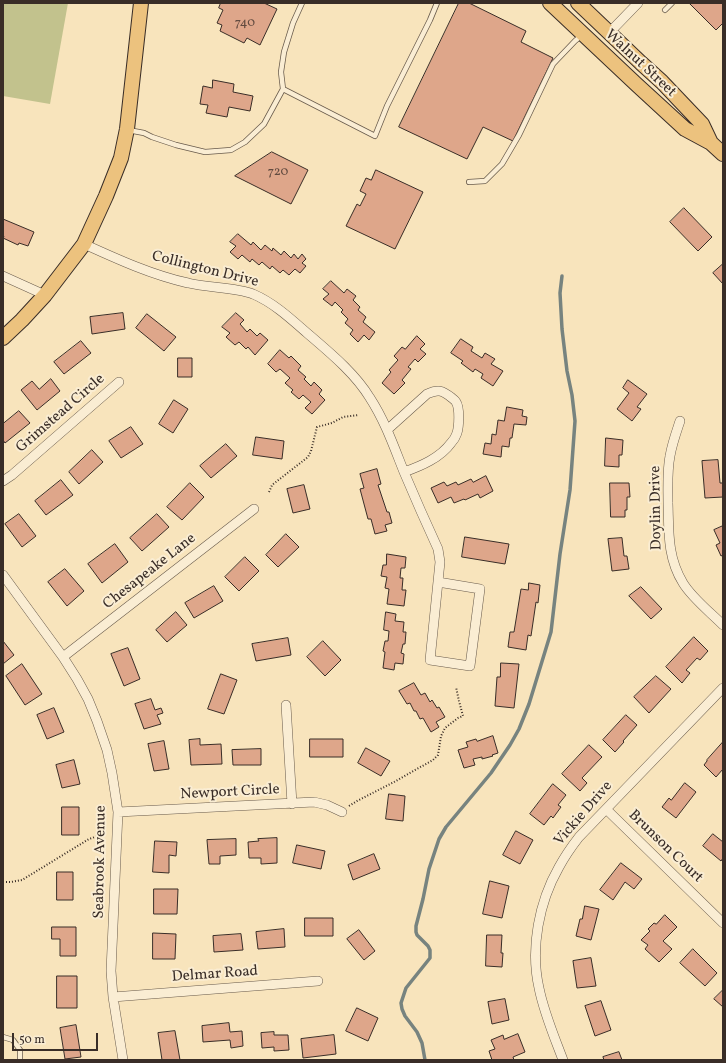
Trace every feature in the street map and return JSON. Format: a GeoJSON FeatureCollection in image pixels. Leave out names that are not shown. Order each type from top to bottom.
{"type":"FeatureCollection","features":[{"type":"Feature","properties":{"kind":"main road"},"geometry":{"type":"LineString","coordinates":[[3,338],[45,295],[84,244],[106,196],[121,158],[127,129],[141,3]]}},
{"type":"Feature","properties":{"kind":"main road","name":"Walnut Street"},"geometry":{"type":"LineString","coordinates":[[550,3],[685,129],[711,143],[723,154]]}},
{"type":"Feature","properties":{"kind":"main road","name":"Walnut Street"},"geometry":{"type":"LineString","coordinates":[[578,3],[662,82],[702,124],[711,143]]}},
{"type":"Feature","properties":{"kind":"street"},"geometry":{"type":"LineString","coordinates":[[609,33],[638,3]]}},
{"type":"Feature","properties":{"kind":"street","name":"Collington Drive"},"geometry":{"type":"LineString","coordinates":[[84,244],[162,277],[190,284],[253,294],[285,314],[341,364],[370,397],[387,430],[438,549],[440,562],[430,660],[470,666],[480,589],[438,582]]}},
{"type":"Feature","properties":{"kind":"street"},"geometry":{"type":"LineString","coordinates":[[3,276],[45,295]]}},
{"type":"Feature","properties":{"kind":"street","name":"Grimstead Circle"},"geometry":{"type":"LineString","coordinates":[[3,481],[12,475],[119,382]]}},
{"type":"Feature","properties":{"kind":"street"},"geometry":{"type":"LineString","coordinates":[[387,430],[427,394],[435,390],[444,392],[456,402],[458,410],[457,434],[451,444],[438,456],[422,466],[404,472]]}},
{"type":"Feature","properties":{"kind":"street","name":"Doylin Drive"},"geometry":{"type":"LineString","coordinates":[[680,421],[669,459],[669,544],[675,568],[687,590],[723,625]]}},
{"type":"Feature","properties":{"kind":"street","name":"Chesapeake Lane"},"geometry":{"type":"LineString","coordinates":[[63,657],[254,509]]}},
{"type":"Feature","properties":{"kind":"street","name":"Seabrook Avenue"},"geometry":{"type":"LineString","coordinates":[[3,575],[63,657],[77,679],[88,699],[103,736],[112,773],[118,812],[112,970],[113,997],[123,1060]]}},
{"type":"Feature","properties":{"kind":"street","name":"Vickie Drive"},"geometry":{"type":"LineString","coordinates":[[563,1060],[544,1009],[538,987],[536,970],[536,937],[550,885],[569,850],[579,837],[723,688]]}},
{"type":"Feature","properties":{"kind":"street"},"geometry":{"type":"LineString","coordinates":[[286,705],[292,804]]}},
{"type":"Feature","properties":{"kind":"street","name":"Newport Circle"},"geometry":{"type":"LineString","coordinates":[[118,812],[314,802],[327,805],[342,812]]}},
{"type":"Feature","properties":{"kind":"street","name":"Brunson Court"},"geometry":{"type":"LineString","coordinates":[[606,809],[723,922]]}},
{"type":"Feature","properties":{"kind":"street","name":"Delmar Road"},"geometry":{"type":"LineString","coordinates":[[113,997],[318,981]]}},
{"type":"Feature","properties":{"kind":"lane"},"geometry":{"type":"LineString","coordinates":[[127,129],[144,133],[176,145],[205,152],[231,150],[246,142],[264,124],[283,89],[281,72],[284,52],[293,23],[302,3]]}},
{"type":"Feature","properties":{"kind":"lane"},"geometry":{"type":"LineString","coordinates":[[283,89],[375,136],[387,106],[426,27],[436,3]]}},
{"type":"Feature","properties":{"kind":"lane"},"geometry":{"type":"LineString","coordinates":[[665,10],[672,3]]}},
{"type":"Feature","properties":{"kind":"lane"},"geometry":{"type":"LineString","coordinates":[[469,182],[485,181],[502,164],[519,135],[553,64],[583,34]]}},
{"type":"Feature","properties":{"kind":"lane"},"geometry":{"type":"LineString","coordinates":[[3,1038],[13,1040],[20,1050],[20,1060]]}},
{"type":"Feature","properties":{"kind":"path"},"geometry":{"type":"LineString","coordinates":[[269,492],[272,485],[308,457],[311,451],[316,427],[332,423],[343,417],[359,415]]}},
{"type":"Feature","properties":{"kind":"path"},"geometry":{"type":"LineString","coordinates":[[342,812],[357,801],[433,760],[438,755],[441,736],[445,728],[463,716],[456,687]]}},
{"type":"Feature","properties":{"kind":"path"},"geometry":{"type":"LineString","coordinates":[[3,882],[22,880],[89,839],[107,833]]}},
{"type":"Feature","properties":{"kind":"green space"},"geometry":{"type":"Polygon","coordinates":[[[3,3],[68,3],[50,104],[3,96],[3,3]]]}},
{"type":"Feature","properties":{"kind":"building"},"geometry":{"type":"Polygon","coordinates":[[[221,3],[264,3],[277,9],[260,45],[247,38],[244,43],[220,31],[222,25],[217,23],[223,10],[219,8],[221,3]]]}},
{"type":"Feature","properties":{"kind":"building"},"geometry":{"type":"Polygon","coordinates":[[[459,3],[469,3],[526,31],[521,42],[553,58],[513,141],[483,127],[467,159],[399,127],[459,3]]]}},
{"type":"Feature","properties":{"kind":"building"},"geometry":{"type":"Polygon","coordinates":[[[723,3],[723,23],[716,30],[690,4],[723,3]]]}},
{"type":"Feature","properties":{"kind":"building"},"geometry":{"type":"Polygon","coordinates":[[[213,80],[234,84],[233,92],[253,96],[250,111],[229,107],[227,117],[206,113],[208,105],[200,104],[203,86],[212,88],[213,80]]]}},
{"type":"Feature","properties":{"kind":"building"},"geometry":{"type":"Polygon","coordinates":[[[272,152],[308,170],[291,204],[235,176],[272,152]]]}},
{"type":"Feature","properties":{"kind":"building"},"geometry":{"type":"Polygon","coordinates":[[[376,170],[423,192],[395,249],[346,226],[357,204],[360,206],[366,194],[360,191],[366,178],[371,180],[376,170]]]}},
{"type":"Feature","properties":{"kind":"building"},"geometry":{"type":"Polygon","coordinates":[[[684,208],[712,237],[698,251],[670,222],[684,208]]]}},
{"type":"Feature","properties":{"kind":"building"},"geometry":{"type":"Polygon","coordinates":[[[3,219],[34,232],[28,246],[19,243],[18,245],[3,238],[3,219]]]}},
{"type":"Feature","properties":{"kind":"building"},"geometry":{"type":"Polygon","coordinates":[[[238,234],[251,245],[253,242],[261,250],[265,245],[272,251],[273,248],[281,255],[284,251],[291,258],[294,254],[298,259],[302,254],[306,259],[302,263],[306,266],[300,273],[295,269],[289,275],[283,270],[280,273],[272,266],[270,269],[262,262],[259,265],[252,259],[250,262],[242,255],[238,259],[230,252],[236,246],[230,242],[238,234]]]}},
{"type":"Feature","properties":{"kind":"building"},"geometry":{"type":"Polygon","coordinates":[[[723,264],[723,284],[713,273],[723,264]]]}},
{"type":"Feature","properties":{"kind":"building"},"geometry":{"type":"Polygon","coordinates":[[[331,281],[344,293],[347,289],[356,296],[353,300],[360,307],[358,310],[366,317],[363,322],[375,332],[369,340],[364,335],[358,342],[350,334],[353,330],[345,323],[348,319],[341,312],[343,310],[335,302],[332,306],[323,299],[329,294],[323,289],[331,281]]]}},
{"type":"Feature","properties":{"kind":"building"},"geometry":{"type":"Polygon","coordinates":[[[123,313],[125,329],[92,334],[90,317],[123,313]]]}},
{"type":"Feature","properties":{"kind":"building"},"geometry":{"type":"Polygon","coordinates":[[[236,313],[244,320],[240,324],[247,332],[250,329],[257,336],[260,333],[268,340],[255,355],[248,347],[246,349],[239,342],[235,345],[226,337],[230,333],[222,327],[236,313]]]}},
{"type":"Feature","properties":{"kind":"building"},"geometry":{"type":"Polygon","coordinates":[[[147,314],[176,337],[164,351],[136,328],[147,314]]]}},
{"type":"Feature","properties":{"kind":"building"},"geometry":{"type":"Polygon","coordinates":[[[417,336],[425,344],[420,349],[426,354],[418,362],[415,359],[408,367],[411,369],[402,380],[405,383],[394,394],[382,383],[391,372],[389,370],[398,360],[394,356],[402,347],[405,349],[417,336]]]}},
{"type":"Feature","properties":{"kind":"building"},"geometry":{"type":"Polygon","coordinates":[[[461,339],[473,347],[471,351],[482,358],[485,353],[495,359],[491,364],[503,371],[493,386],[481,378],[483,374],[475,369],[473,372],[461,363],[463,361],[451,353],[461,339]]]}},
{"type":"Feature","properties":{"kind":"building"},"geometry":{"type":"Polygon","coordinates":[[[81,341],[91,353],[64,374],[54,362],[81,341]]]}},
{"type":"Feature","properties":{"kind":"building"},"geometry":{"type":"Polygon","coordinates":[[[280,350],[289,358],[291,356],[301,366],[298,370],[306,377],[304,379],[311,386],[314,382],[322,390],[319,394],[325,400],[312,414],[305,408],[311,402],[303,395],[299,399],[291,392],[293,390],[285,383],[290,378],[280,369],[276,372],[268,364],[280,350]]]}},
{"type":"Feature","properties":{"kind":"building"},"geometry":{"type":"Polygon","coordinates":[[[178,358],[192,358],[192,377],[178,377],[178,358]]]}},
{"type":"Feature","properties":{"kind":"building"},"geometry":{"type":"Polygon","coordinates":[[[51,379],[60,391],[37,410],[21,390],[32,381],[39,389],[51,379]]]}},
{"type":"Feature","properties":{"kind":"building"},"geometry":{"type":"Polygon","coordinates":[[[628,380],[647,394],[637,407],[641,409],[632,421],[617,409],[629,393],[623,388],[628,380]]]}},
{"type":"Feature","properties":{"kind":"building"},"geometry":{"type":"Polygon","coordinates":[[[174,400],[188,409],[173,433],[159,424],[174,400]]]}},
{"type":"Feature","properties":{"kind":"building"},"geometry":{"type":"Polygon","coordinates":[[[507,407],[523,410],[522,416],[527,417],[526,425],[514,424],[509,447],[502,446],[501,457],[483,454],[485,443],[491,444],[492,434],[496,435],[498,420],[504,421],[507,407]]]}},
{"type":"Feature","properties":{"kind":"building"},"geometry":{"type":"Polygon","coordinates":[[[19,411],[30,423],[5,443],[3,440],[3,424],[19,411]]]}},
{"type":"Feature","properties":{"kind":"building"},"geometry":{"type":"Polygon","coordinates":[[[131,427],[143,444],[121,458],[109,441],[131,427]]]}},
{"type":"Feature","properties":{"kind":"building"},"geometry":{"type":"Polygon","coordinates":[[[256,437],[284,441],[282,459],[253,455],[256,437]]]}},
{"type":"Feature","properties":{"kind":"building"},"geometry":{"type":"Polygon","coordinates":[[[606,438],[623,440],[622,455],[619,455],[619,467],[605,466],[606,438]]]}},
{"type":"Feature","properties":{"kind":"building"},"geometry":{"type":"Polygon","coordinates":[[[226,444],[237,456],[211,478],[200,466],[226,444]]]}},
{"type":"Feature","properties":{"kind":"building"},"geometry":{"type":"Polygon","coordinates":[[[92,450],[103,462],[79,484],[69,472],[92,450]]]}},
{"type":"Feature","properties":{"kind":"building"},"geometry":{"type":"Polygon","coordinates":[[[718,460],[720,483],[723,483],[723,497],[705,498],[702,461],[718,460]]]}},
{"type":"Feature","properties":{"kind":"building"},"geometry":{"type":"Polygon","coordinates":[[[377,469],[381,484],[378,485],[392,523],[385,525],[387,531],[375,534],[371,519],[368,519],[360,489],[364,488],[360,474],[377,469]]]}},
{"type":"Feature","properties":{"kind":"building"},"geometry":{"type":"Polygon","coordinates":[[[486,476],[493,491],[480,498],[478,494],[454,503],[451,497],[438,503],[431,488],[444,482],[447,486],[456,482],[458,485],[471,479],[473,482],[486,476]]]}},
{"type":"Feature","properties":{"kind":"building"},"geometry":{"type":"Polygon","coordinates":[[[61,480],[73,495],[46,515],[35,501],[61,480]]]}},
{"type":"Feature","properties":{"kind":"building"},"geometry":{"type":"Polygon","coordinates":[[[190,483],[204,497],[182,520],[167,507],[190,483]]]}},
{"type":"Feature","properties":{"kind":"building"},"geometry":{"type":"Polygon","coordinates":[[[610,483],[629,483],[630,497],[627,497],[627,510],[625,510],[625,517],[611,517],[610,483]]]}},
{"type":"Feature","properties":{"kind":"building"},"geometry":{"type":"Polygon","coordinates":[[[304,485],[310,509],[293,513],[287,489],[304,485]]]}},
{"type":"Feature","properties":{"kind":"building"},"geometry":{"type":"Polygon","coordinates":[[[19,514],[36,536],[22,547],[5,524],[19,514]]]}},
{"type":"Feature","properties":{"kind":"building"},"geometry":{"type":"Polygon","coordinates":[[[157,514],[169,527],[142,551],[130,538],[157,514]]]}},
{"type":"Feature","properties":{"kind":"building"},"geometry":{"type":"Polygon","coordinates":[[[723,526],[723,555],[721,556],[716,545],[720,543],[714,530],[723,526]]]}},
{"type":"Feature","properties":{"kind":"building"},"geometry":{"type":"Polygon","coordinates":[[[286,534],[299,547],[278,567],[266,555],[286,534]]]}},
{"type":"Feature","properties":{"kind":"building"},"geometry":{"type":"Polygon","coordinates":[[[465,537],[509,544],[505,564],[462,557],[465,537]]]}},
{"type":"Feature","properties":{"kind":"building"},"geometry":{"type":"Polygon","coordinates":[[[622,538],[624,556],[627,556],[629,569],[612,571],[608,539],[622,538]]]}},
{"type":"Feature","properties":{"kind":"building"},"geometry":{"type":"Polygon","coordinates":[[[115,544],[128,562],[102,583],[88,564],[115,544]]]}},
{"type":"Feature","properties":{"kind":"building"},"geometry":{"type":"Polygon","coordinates":[[[387,554],[406,557],[405,568],[401,568],[400,578],[403,578],[402,590],[406,590],[404,606],[387,604],[389,589],[385,588],[387,577],[381,576],[383,565],[386,565],[387,554]]]}},
{"type":"Feature","properties":{"kind":"building"},"geometry":{"type":"Polygon","coordinates":[[[245,557],[259,571],[239,591],[225,577],[245,557]]]}},
{"type":"Feature","properties":{"kind":"building"},"geometry":{"type":"Polygon","coordinates":[[[65,569],[84,591],[67,606],[48,582],[65,569]]]}},
{"type":"Feature","properties":{"kind":"building"},"geometry":{"type":"Polygon","coordinates":[[[529,583],[540,585],[531,636],[528,635],[526,650],[508,647],[510,632],[514,632],[521,589],[528,590],[529,583]]]}},
{"type":"Feature","properties":{"kind":"building"},"geometry":{"type":"Polygon","coordinates":[[[214,586],[223,601],[194,618],[185,603],[214,586]]]}},
{"type":"Feature","properties":{"kind":"building"},"geometry":{"type":"Polygon","coordinates":[[[641,587],[662,609],[651,619],[629,596],[641,587]]]}},
{"type":"Feature","properties":{"kind":"building"},"geometry":{"type":"Polygon","coordinates":[[[176,612],[187,625],[167,642],[156,630],[176,612]]]}},
{"type":"Feature","properties":{"kind":"building"},"geometry":{"type":"Polygon","coordinates":[[[386,612],[396,614],[395,621],[404,622],[403,632],[406,632],[405,644],[403,644],[401,653],[404,654],[403,664],[395,663],[394,670],[383,668],[385,652],[383,651],[385,641],[388,641],[389,631],[384,630],[386,612]]]}},
{"type":"Feature","properties":{"kind":"building"},"geometry":{"type":"Polygon","coordinates":[[[694,637],[708,651],[700,660],[697,658],[686,670],[690,673],[682,683],[666,667],[694,637]]]}},
{"type":"Feature","properties":{"kind":"building"},"geometry":{"type":"Polygon","coordinates":[[[288,638],[291,655],[256,661],[252,644],[288,638]]]}},
{"type":"Feature","properties":{"kind":"building"},"geometry":{"type":"Polygon","coordinates":[[[3,641],[14,655],[3,664],[3,641]]]}},
{"type":"Feature","properties":{"kind":"building"},"geometry":{"type":"Polygon","coordinates":[[[323,641],[341,660],[325,676],[307,657],[323,641]]]}},
{"type":"Feature","properties":{"kind":"building"},"geometry":{"type":"Polygon","coordinates":[[[128,648],[140,679],[124,686],[111,654],[128,648]]]}},
{"type":"Feature","properties":{"kind":"building"},"geometry":{"type":"Polygon","coordinates":[[[501,663],[519,664],[514,708],[495,706],[497,677],[500,677],[501,663]]]}},
{"type":"Feature","properties":{"kind":"building"},"geometry":{"type":"Polygon","coordinates":[[[22,664],[42,694],[25,705],[6,676],[22,664]]]}},
{"type":"Feature","properties":{"kind":"building"},"geometry":{"type":"Polygon","coordinates":[[[221,674],[237,680],[224,714],[208,709],[221,674]]]}},
{"type":"Feature","properties":{"kind":"building"},"geometry":{"type":"Polygon","coordinates":[[[656,676],[671,689],[649,713],[634,697],[656,676]]]}},
{"type":"Feature","properties":{"kind":"building"},"geometry":{"type":"Polygon","coordinates":[[[414,683],[421,695],[425,693],[430,702],[432,700],[437,708],[439,707],[445,717],[436,722],[439,727],[431,732],[423,718],[420,719],[410,703],[407,704],[399,691],[414,683]]]}},
{"type":"Feature","properties":{"kind":"building"},"geometry":{"type":"Polygon","coordinates":[[[151,699],[155,710],[161,708],[163,713],[157,715],[161,724],[144,729],[135,704],[151,699]]]}},
{"type":"Feature","properties":{"kind":"building"},"geometry":{"type":"Polygon","coordinates":[[[54,708],[64,732],[47,739],[37,715],[54,708]]]}},
{"type":"Feature","properties":{"kind":"building"},"geometry":{"type":"Polygon","coordinates":[[[626,715],[637,725],[615,752],[603,740],[626,715]]]}},
{"type":"Feature","properties":{"kind":"building"},"geometry":{"type":"Polygon","coordinates":[[[493,736],[498,753],[482,759],[482,757],[473,759],[475,765],[464,768],[458,750],[468,747],[466,742],[476,739],[477,741],[493,736]]]}},
{"type":"Feature","properties":{"kind":"building"},"geometry":{"type":"Polygon","coordinates":[[[200,739],[200,745],[221,744],[222,764],[191,765],[189,740],[200,739]]]}},
{"type":"Feature","properties":{"kind":"building"},"geometry":{"type":"Polygon","coordinates":[[[310,739],[343,739],[343,757],[310,757],[310,739]]]}},
{"type":"Feature","properties":{"kind":"building"},"geometry":{"type":"Polygon","coordinates":[[[164,741],[169,769],[154,771],[148,744],[164,741]]]}},
{"type":"Feature","properties":{"kind":"building"},"geometry":{"type":"Polygon","coordinates":[[[723,742],[723,769],[716,777],[704,765],[723,742]]]}},
{"type":"Feature","properties":{"kind":"building"},"geometry":{"type":"Polygon","coordinates":[[[589,745],[602,757],[582,778],[587,783],[580,791],[562,774],[589,745]]]}},
{"type":"Feature","properties":{"kind":"building"},"geometry":{"type":"Polygon","coordinates":[[[366,748],[390,761],[381,776],[358,763],[366,748]]]}},
{"type":"Feature","properties":{"kind":"building"},"geometry":{"type":"Polygon","coordinates":[[[261,749],[261,765],[233,765],[232,750],[261,749]]]}},
{"type":"Feature","properties":{"kind":"building"},"geometry":{"type":"Polygon","coordinates":[[[74,760],[80,784],[62,788],[56,765],[74,760]]]}},
{"type":"Feature","properties":{"kind":"building"},"geometry":{"type":"Polygon","coordinates":[[[685,783],[696,792],[676,818],[662,807],[669,798],[671,800],[685,783]]]}},
{"type":"Feature","properties":{"kind":"building"},"geometry":{"type":"Polygon","coordinates":[[[553,784],[566,795],[558,805],[561,807],[553,818],[551,816],[544,825],[530,814],[553,784]]]}},
{"type":"Feature","properties":{"kind":"building"},"geometry":{"type":"Polygon","coordinates":[[[389,794],[405,796],[403,821],[386,819],[389,794]]]}},
{"type":"Feature","properties":{"kind":"building"},"geometry":{"type":"Polygon","coordinates":[[[62,807],[79,807],[79,835],[62,835],[62,807]]]}},
{"type":"Feature","properties":{"kind":"building"},"geometry":{"type":"Polygon","coordinates":[[[516,831],[533,840],[520,864],[503,855],[516,831]]]}},
{"type":"Feature","properties":{"kind":"building"},"geometry":{"type":"Polygon","coordinates":[[[713,834],[723,842],[723,858],[721,861],[703,846],[713,834]]]}},
{"type":"Feature","properties":{"kind":"building"},"geometry":{"type":"Polygon","coordinates":[[[277,838],[277,863],[261,864],[261,858],[249,858],[248,842],[259,841],[258,839],[277,838]]]}},
{"type":"Feature","properties":{"kind":"building"},"geometry":{"type":"Polygon","coordinates":[[[236,839],[236,855],[220,856],[220,864],[209,864],[207,840],[236,839]]]}},
{"type":"Feature","properties":{"kind":"building"},"geometry":{"type":"Polygon","coordinates":[[[155,841],[177,842],[176,856],[169,855],[169,873],[153,872],[155,841]]]}},
{"type":"Feature","properties":{"kind":"building"},"geometry":{"type":"Polygon","coordinates":[[[297,845],[325,851],[321,869],[293,863],[297,845]]]}},
{"type":"Feature","properties":{"kind":"building"},"geometry":{"type":"Polygon","coordinates":[[[374,854],[380,869],[353,880],[348,865],[374,854]]]}},
{"type":"Feature","properties":{"kind":"building"},"geometry":{"type":"Polygon","coordinates":[[[621,863],[642,879],[634,889],[625,882],[613,900],[600,890],[621,863]]]}},
{"type":"Feature","properties":{"kind":"building"},"geometry":{"type":"Polygon","coordinates":[[[57,872],[73,872],[73,900],[57,900],[57,872]]]}},
{"type":"Feature","properties":{"kind":"building"},"geometry":{"type":"Polygon","coordinates":[[[490,881],[509,886],[502,918],[483,914],[490,881]]]}},
{"type":"Feature","properties":{"kind":"building"},"geometry":{"type":"Polygon","coordinates":[[[154,889],[178,889],[177,914],[154,914],[154,889]]]}},
{"type":"Feature","properties":{"kind":"building"},"geometry":{"type":"Polygon","coordinates":[[[585,906],[599,909],[591,940],[576,936],[585,906]]]}},
{"type":"Feature","properties":{"kind":"building"},"geometry":{"type":"Polygon","coordinates":[[[665,915],[677,927],[663,941],[672,949],[659,962],[645,949],[648,945],[641,940],[650,931],[648,929],[654,923],[656,924],[665,915]]]}},
{"type":"Feature","properties":{"kind":"building"},"geometry":{"type":"Polygon","coordinates":[[[305,918],[333,918],[333,936],[305,936],[305,918]]]}},
{"type":"Feature","properties":{"kind":"building"},"geometry":{"type":"Polygon","coordinates":[[[52,927],[76,927],[76,956],[60,956],[60,939],[52,939],[52,927]]]}},
{"type":"Feature","properties":{"kind":"building"},"geometry":{"type":"Polygon","coordinates":[[[284,929],[285,947],[258,949],[256,932],[284,929]]]}},
{"type":"Feature","properties":{"kind":"building"},"geometry":{"type":"Polygon","coordinates":[[[359,930],[375,951],[364,960],[347,939],[359,930]]]}},
{"type":"Feature","properties":{"kind":"building"},"geometry":{"type":"Polygon","coordinates":[[[153,933],[176,934],[175,959],[153,959],[153,933]]]}},
{"type":"Feature","properties":{"kind":"building"},"geometry":{"type":"Polygon","coordinates":[[[241,934],[243,950],[214,952],[213,936],[241,934]]]}},
{"type":"Feature","properties":{"kind":"building"},"geometry":{"type":"Polygon","coordinates":[[[487,935],[502,935],[502,967],[486,966],[487,935]]]}},
{"type":"Feature","properties":{"kind":"building"},"geometry":{"type":"Polygon","coordinates":[[[693,949],[717,973],[705,986],[680,963],[693,949]]]}},
{"type":"Feature","properties":{"kind":"building"},"geometry":{"type":"Polygon","coordinates":[[[591,958],[596,986],[577,988],[573,961],[591,958]]]}},
{"type":"Feature","properties":{"kind":"building"},"geometry":{"type":"Polygon","coordinates":[[[57,976],[77,976],[77,1008],[57,1008],[57,976]]]}},
{"type":"Feature","properties":{"kind":"building"},"geometry":{"type":"Polygon","coordinates":[[[723,990],[723,1007],[714,999],[723,990]]]}},
{"type":"Feature","properties":{"kind":"building"},"geometry":{"type":"Polygon","coordinates":[[[505,999],[509,1020],[492,1024],[488,1002],[505,999]]]}},
{"type":"Feature","properties":{"kind":"building"},"geometry":{"type":"Polygon","coordinates":[[[601,1001],[611,1030],[595,1036],[585,1006],[601,1001]]]}},
{"type":"Feature","properties":{"kind":"building"},"geometry":{"type":"Polygon","coordinates":[[[357,1008],[378,1018],[368,1041],[346,1031],[357,1008]]]}},
{"type":"Feature","properties":{"kind":"building"},"geometry":{"type":"Polygon","coordinates":[[[229,1023],[230,1032],[242,1031],[243,1046],[231,1048],[230,1040],[203,1042],[202,1026],[229,1023]]]}},
{"type":"Feature","properties":{"kind":"building"},"geometry":{"type":"Polygon","coordinates":[[[76,1025],[81,1057],[65,1059],[60,1028],[76,1025]]]}},
{"type":"Feature","properties":{"kind":"building"},"geometry":{"type":"Polygon","coordinates":[[[175,1031],[180,1060],[162,1060],[158,1033],[175,1031]]]}},
{"type":"Feature","properties":{"kind":"building"},"geometry":{"type":"Polygon","coordinates":[[[274,1032],[274,1035],[288,1035],[289,1050],[274,1051],[274,1047],[262,1048],[261,1033],[274,1032]]]}},
{"type":"Feature","properties":{"kind":"building"},"geometry":{"type":"Polygon","coordinates":[[[518,1034],[525,1052],[513,1057],[514,1060],[492,1060],[489,1051],[495,1049],[491,1040],[503,1035],[504,1039],[518,1034]]]}},
{"type":"Feature","properties":{"kind":"building"},"geometry":{"type":"Polygon","coordinates":[[[334,1035],[336,1054],[303,1058],[301,1039],[334,1035]]]}},
{"type":"Feature","properties":{"kind":"building"},"geometry":{"type":"Polygon","coordinates":[[[619,1052],[622,1060],[604,1060],[603,1057],[619,1052]]]}},
{"type":"Feature","properties":{"kind":"waterway"},"geometry":{"type":"LineString","coordinates":[[425,1060],[422,1043],[417,1032],[405,1016],[401,1003],[406,988],[430,958],[430,950],[428,946],[416,932],[416,926],[429,869],[439,839],[446,827],[491,773],[519,729],[529,704],[551,632],[560,554],[570,490],[575,421],[562,329],[560,293],[562,276]]}}]}
